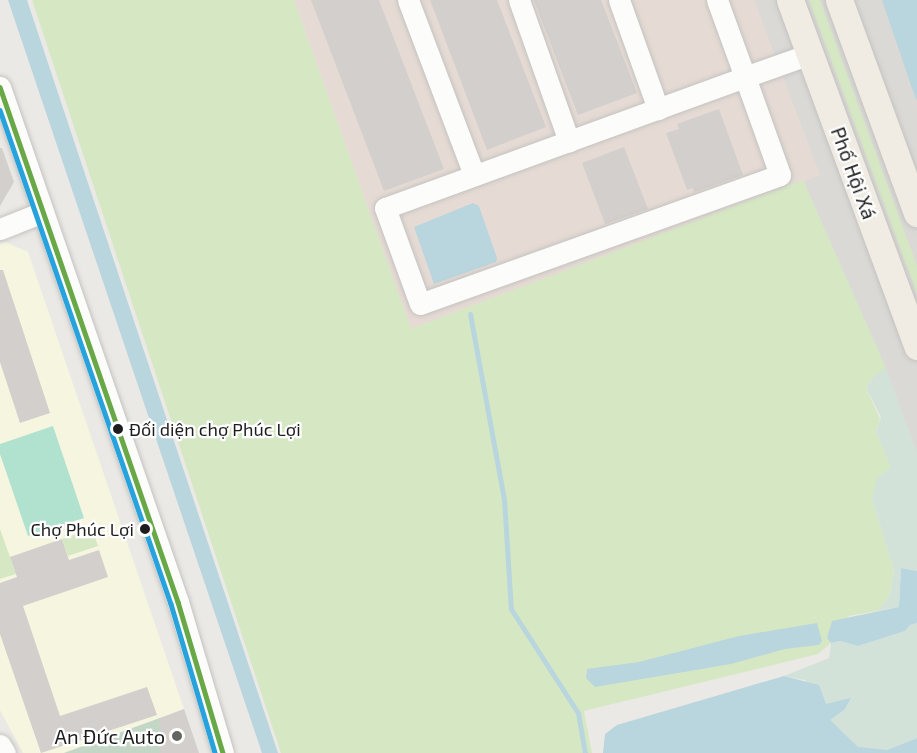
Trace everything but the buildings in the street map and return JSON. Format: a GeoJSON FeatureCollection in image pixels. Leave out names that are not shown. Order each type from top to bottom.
{"type":"FeatureCollection","features":[{"type":"Feature","properties":{"kind":"main road","name":"Phố Hội Xá"},"geometry":{"type":"LineString","coordinates":[[790,0],[917,346]]}},
{"type":"Feature","properties":{"kind":"main road"},"geometry":{"type":"LineString","coordinates":[[839,0],[917,213]]}},
{"type":"Feature","properties":{"kind":"street"},"geometry":{"type":"LineString","coordinates":[[408,0],[474,175]]}},
{"type":"Feature","properties":{"kind":"street"},"geometry":{"type":"LineString","coordinates":[[519,0],[569,141]]}},
{"type":"Feature","properties":{"kind":"street"},"geometry":{"type":"LineString","coordinates":[[619,0],[658,109]]}},
{"type":"Feature","properties":{"kind":"street"},"geometry":{"type":"LineString","coordinates":[[717,0],[745,77],[780,175],[420,304],[385,208],[474,175],[745,77],[810,54]]}},
{"type":"Feature","properties":{"kind":"street"},"geometry":{"type":"LineString","coordinates":[[0,87],[178,602],[223,753]]}},
{"type":"Feature","properties":{"kind":"street"},"geometry":{"type":"LineString","coordinates":[[0,229],[43,212]]}},
{"type":"Feature","properties":{"kind":"street"},"geometry":{"type":"LineString","coordinates":[[0,745],[4,753]]}},
{"type":"Feature","properties":{"kind":"shaded area"},"geometry":{"type":"Polygon","coordinates":[[[294,0],[754,0],[820,175],[411,330],[294,0]]]}},
{"type":"Feature","properties":{"kind":"shaded area"},"geometry":{"type":"Polygon","coordinates":[[[734,0],[917,0],[917,479],[734,0]]]}},
{"type":"Feature","properties":{"kind":"shaded area"},"geometry":{"type":"Polygon","coordinates":[[[5,242],[28,252],[184,709],[64,753],[23,753],[0,710],[0,244],[5,242]]]}},
{"type":"Feature","properties":{"kind":"shaded area"},"geometry":{"type":"Polygon","coordinates":[[[886,368],[917,453],[917,571],[901,568],[899,607],[877,611],[889,597],[894,571],[872,499],[877,478],[891,467],[876,432],[881,417],[866,388],[873,377],[886,368]]]}},
{"type":"Feature","properties":{"kind":"shaded area"},"geometry":{"type":"Polygon","coordinates":[[[917,623],[917,738],[887,750],[858,748],[829,720],[844,710],[842,702],[826,704],[805,680],[784,676],[829,658],[831,643],[840,641],[858,646],[905,631],[910,625],[917,623]]]}},
{"type":"Feature","properties":{"kind":"shaded area"},"geometry":{"type":"Polygon","coordinates":[[[160,718],[160,753],[64,753],[160,718]]]}},
{"type":"Feature","properties":{"kind":"green space"},"geometry":{"type":"Polygon","coordinates":[[[32,0],[294,0],[411,329],[803,180],[886,368],[873,377],[866,388],[880,419],[876,432],[892,467],[872,499],[894,571],[889,597],[877,611],[849,616],[827,638],[831,643],[818,654],[584,711],[592,753],[281,753],[32,0]]]}},
{"type":"Feature","properties":{"kind":"green space"},"geometry":{"type":"Polygon","coordinates":[[[809,0],[820,0],[917,266],[917,294],[809,0]]]}},
{"type":"Feature","properties":{"kind":"green space"},"geometry":{"type":"Polygon","coordinates":[[[53,426],[84,518],[28,536],[0,454],[0,444],[53,426]]]}},
{"type":"Feature","properties":{"kind":"green space"},"geometry":{"type":"Polygon","coordinates":[[[0,529],[16,574],[0,579],[0,529]]]}},
{"type":"Feature","properties":{"kind":"green space"},"geometry":{"type":"Polygon","coordinates":[[[92,529],[98,546],[68,556],[62,539],[92,529]]]}},
{"type":"Feature","properties":{"kind":"water"},"geometry":{"type":"Polygon","coordinates":[[[8,0],[27,0],[278,753],[262,753],[8,0]]]}},
{"type":"Feature","properties":{"kind":"water"},"geometry":{"type":"Polygon","coordinates":[[[882,0],[917,0],[917,101],[914,94],[882,0]]]}},
{"type":"Feature","properties":{"kind":"water"},"geometry":{"type":"Polygon","coordinates":[[[473,203],[479,206],[497,258],[496,262],[434,284],[414,227],[473,203]]]}},
{"type":"Feature","properties":{"kind":"water"},"geometry":{"type":"Polygon","coordinates":[[[901,568],[917,571],[917,623],[910,625],[905,631],[858,646],[840,641],[831,643],[827,638],[832,621],[899,607],[901,568]]]}},
{"type":"Feature","properties":{"kind":"water"},"geometry":{"type":"Polygon","coordinates":[[[817,623],[822,641],[819,645],[785,649],[731,664],[595,687],[586,678],[587,669],[639,662],[739,636],[817,623]]]}},
{"type":"Feature","properties":{"kind":"water"},"geometry":{"type":"Polygon","coordinates":[[[784,676],[819,685],[826,704],[851,698],[844,710],[830,720],[858,747],[887,750],[917,738],[917,753],[603,753],[605,734],[617,725],[784,676]]]}},
{"type":"Feature","properties":{"kind":"waterway"},"geometry":{"type":"LineString","coordinates":[[470,314],[504,499],[511,609],[578,713],[585,753]]}},
{"type":"Feature","properties":{"kind":"transit line"},"geometry":{"type":"LineString","coordinates":[[0,87],[178,602],[223,753]]}},
{"type":"Feature","properties":{"kind":"transit line"},"geometry":{"type":"LineString","coordinates":[[0,110],[171,604],[215,753]]}},
{"type":"Feature","properties":{"kind":"place","name":"Đối diện chợ Phúc Lợi"},"geometry":{"type":"Point","coordinates":[118,429]}},
{"type":"Feature","properties":{"kind":"place","name":"Chợ Phúc Lợi"},"geometry":{"type":"Point","coordinates":[145,529]}},
{"type":"Feature","properties":{"kind":"place","name":"An Đức Auto"},"geometry":{"type":"Point","coordinates":[177,736]}}]}
